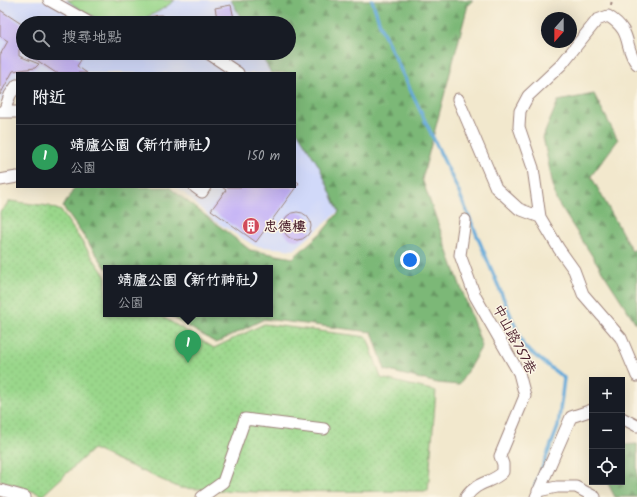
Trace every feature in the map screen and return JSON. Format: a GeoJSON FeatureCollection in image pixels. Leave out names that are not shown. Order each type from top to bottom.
{"type":"FeatureCollection","features":[{"type":"Feature","properties":{"kind":"lane"},"geometry":{"type":"LineString","coordinates":[[49,0],[78,16]]}},
{"type":"Feature","properties":{"kind":"lane"},"geometry":{"type":"LineString","coordinates":[[637,64],[633,60],[626,36],[619,23],[608,16],[597,20],[561,65],[528,96],[520,111],[519,127],[533,168],[540,217],[559,249],[574,270],[583,294],[621,338],[637,376]]}},
{"type":"Feature","properties":{"kind":"lane"},"geometry":{"type":"LineString","coordinates":[[218,60],[236,72]]}},
{"type":"Feature","properties":{"kind":"lane"},"geometry":{"type":"LineString","coordinates":[[16,86],[2,112],[16,112]]}},
{"type":"Feature","properties":{"kind":"lane"},"geometry":{"type":"LineString","coordinates":[[458,99],[496,188],[519,209],[540,217]]}},
{"type":"Feature","properties":{"kind":"lane"},"geometry":{"type":"LineString","coordinates":[[0,180],[16,177]]}},
{"type":"Feature","properties":{"kind":"lane"},"geometry":{"type":"LineString","coordinates":[[196,188],[202,192],[204,188]]}},
{"type":"Feature","properties":{"kind":"lane","name":"中山路757巷"},"geometry":{"type":"LineString","coordinates":[[465,220],[460,255],[475,296],[519,373],[525,396],[500,456],[503,464],[503,472],[497,478],[484,481],[470,491],[466,497]]}},
{"type":"Feature","properties":{"kind":"lane"},"geometry":{"type":"LineString","coordinates":[[537,494],[571,417],[589,411]]}},
{"type":"Feature","properties":{"kind":"lane"},"geometry":{"type":"LineString","coordinates":[[202,497],[223,482],[245,419],[324,429]]}},
{"type":"Feature","properties":{"kind":"lane"},"geometry":{"type":"LineString","coordinates":[[625,420],[637,426]]}},
{"type":"Feature","properties":{"kind":"lane"},"geometry":{"type":"LineString","coordinates":[[537,494],[557,487],[576,486],[595,497]]}},
{"type":"Feature","properties":{"kind":"lane"},"geometry":{"type":"LineString","coordinates":[[0,490],[25,497]]}},
{"type":"Feature","properties":{"kind":"shaded area"},"geometry":{"type":"Polygon","coordinates":[[[0,0],[231,0],[240,16],[16,16],[16,60],[264,60],[270,72],[16,72],[16,80],[14,79],[0,105],[0,0]]]}},
{"type":"Feature","properties":{"kind":"shaded area"},"geometry":{"type":"Polygon","coordinates":[[[296,130],[319,166],[339,211],[294,250],[255,246],[213,220],[176,188],[296,188],[296,130]]]}},
{"type":"Feature","properties":{"kind":"green space"},"geometry":{"type":"Polygon","coordinates":[[[67,0],[175,0],[162,10],[148,16],[92,16],[67,0]]]}},
{"type":"Feature","properties":{"kind":"green space"},"geometry":{"type":"Polygon","coordinates":[[[231,0],[473,0],[468,5],[422,179],[482,346],[459,385],[437,383],[385,370],[372,332],[264,319],[216,343],[172,317],[273,317],[273,265],[104,265],[63,207],[74,188],[170,188],[250,250],[293,258],[323,231],[339,212],[319,166],[296,130],[296,72],[270,72],[264,60],[296,60],[296,16],[240,16],[231,0]]]}},
{"type":"Feature","properties":{"kind":"green space"},"geometry":{"type":"Polygon","coordinates":[[[594,94],[618,140],[591,176],[632,251],[637,249],[637,325],[556,200],[543,137],[558,101],[594,94]]]}},
{"type":"Feature","properties":{"kind":"green space"},"geometry":{"type":"Polygon","coordinates":[[[10,201],[49,206],[61,211],[103,273],[103,317],[163,317],[214,348],[264,324],[367,337],[381,378],[436,391],[428,491],[256,492],[180,488],[93,449],[43,495],[0,480],[0,212],[10,201]]]}},
{"type":"Feature","properties":{"kind":"green space"},"geometry":{"type":"Polygon","coordinates":[[[637,444],[637,497],[615,497],[609,485],[625,485],[625,445],[637,444]]]}},
{"type":"Feature","properties":{"kind":"building"},"geometry":{"type":"Polygon","coordinates":[[[231,5],[233,16],[217,16],[215,8],[231,5]]]}},
{"type":"Feature","properties":{"kind":"building"},"geometry":{"type":"Polygon","coordinates":[[[0,10],[16,20],[16,60],[29,60],[39,64],[35,68],[13,71],[0,95],[0,55],[8,41],[0,36],[0,10]]]}},
{"type":"Feature","properties":{"kind":"building"},"geometry":{"type":"Polygon","coordinates":[[[36,60],[81,60],[77,66],[86,72],[54,72],[36,60]]]}},
{"type":"Feature","properties":{"kind":"building","name":"忠德樓"},"geometry":{"type":"Polygon","coordinates":[[[223,188],[295,188],[256,242],[211,210],[226,190],[223,188]]]}},
{"type":"Feature","properties":{"kind":"building"},"geometry":{"type":"Polygon","coordinates":[[[297,212],[307,216],[311,226],[307,236],[297,240],[287,236],[283,226],[287,216],[297,212]]]}},
{"type":"Feature","properties":{"kind":"waterway"},"geometry":{"type":"LineString","coordinates":[[372,0],[382,30],[457,188],[524,347],[564,378],[558,427],[535,486]]}},
{"type":"Feature","properties":{"kind":"place","name":"忠德樓"},"geometry":{"type":"Point","coordinates":[251,226]}},
{"type":"Feature","properties":{"kind":"place","name":"靖廬公園 (新竹神社)"},"geometry":{"type":"Point","coordinates":[188,363]}}]}
